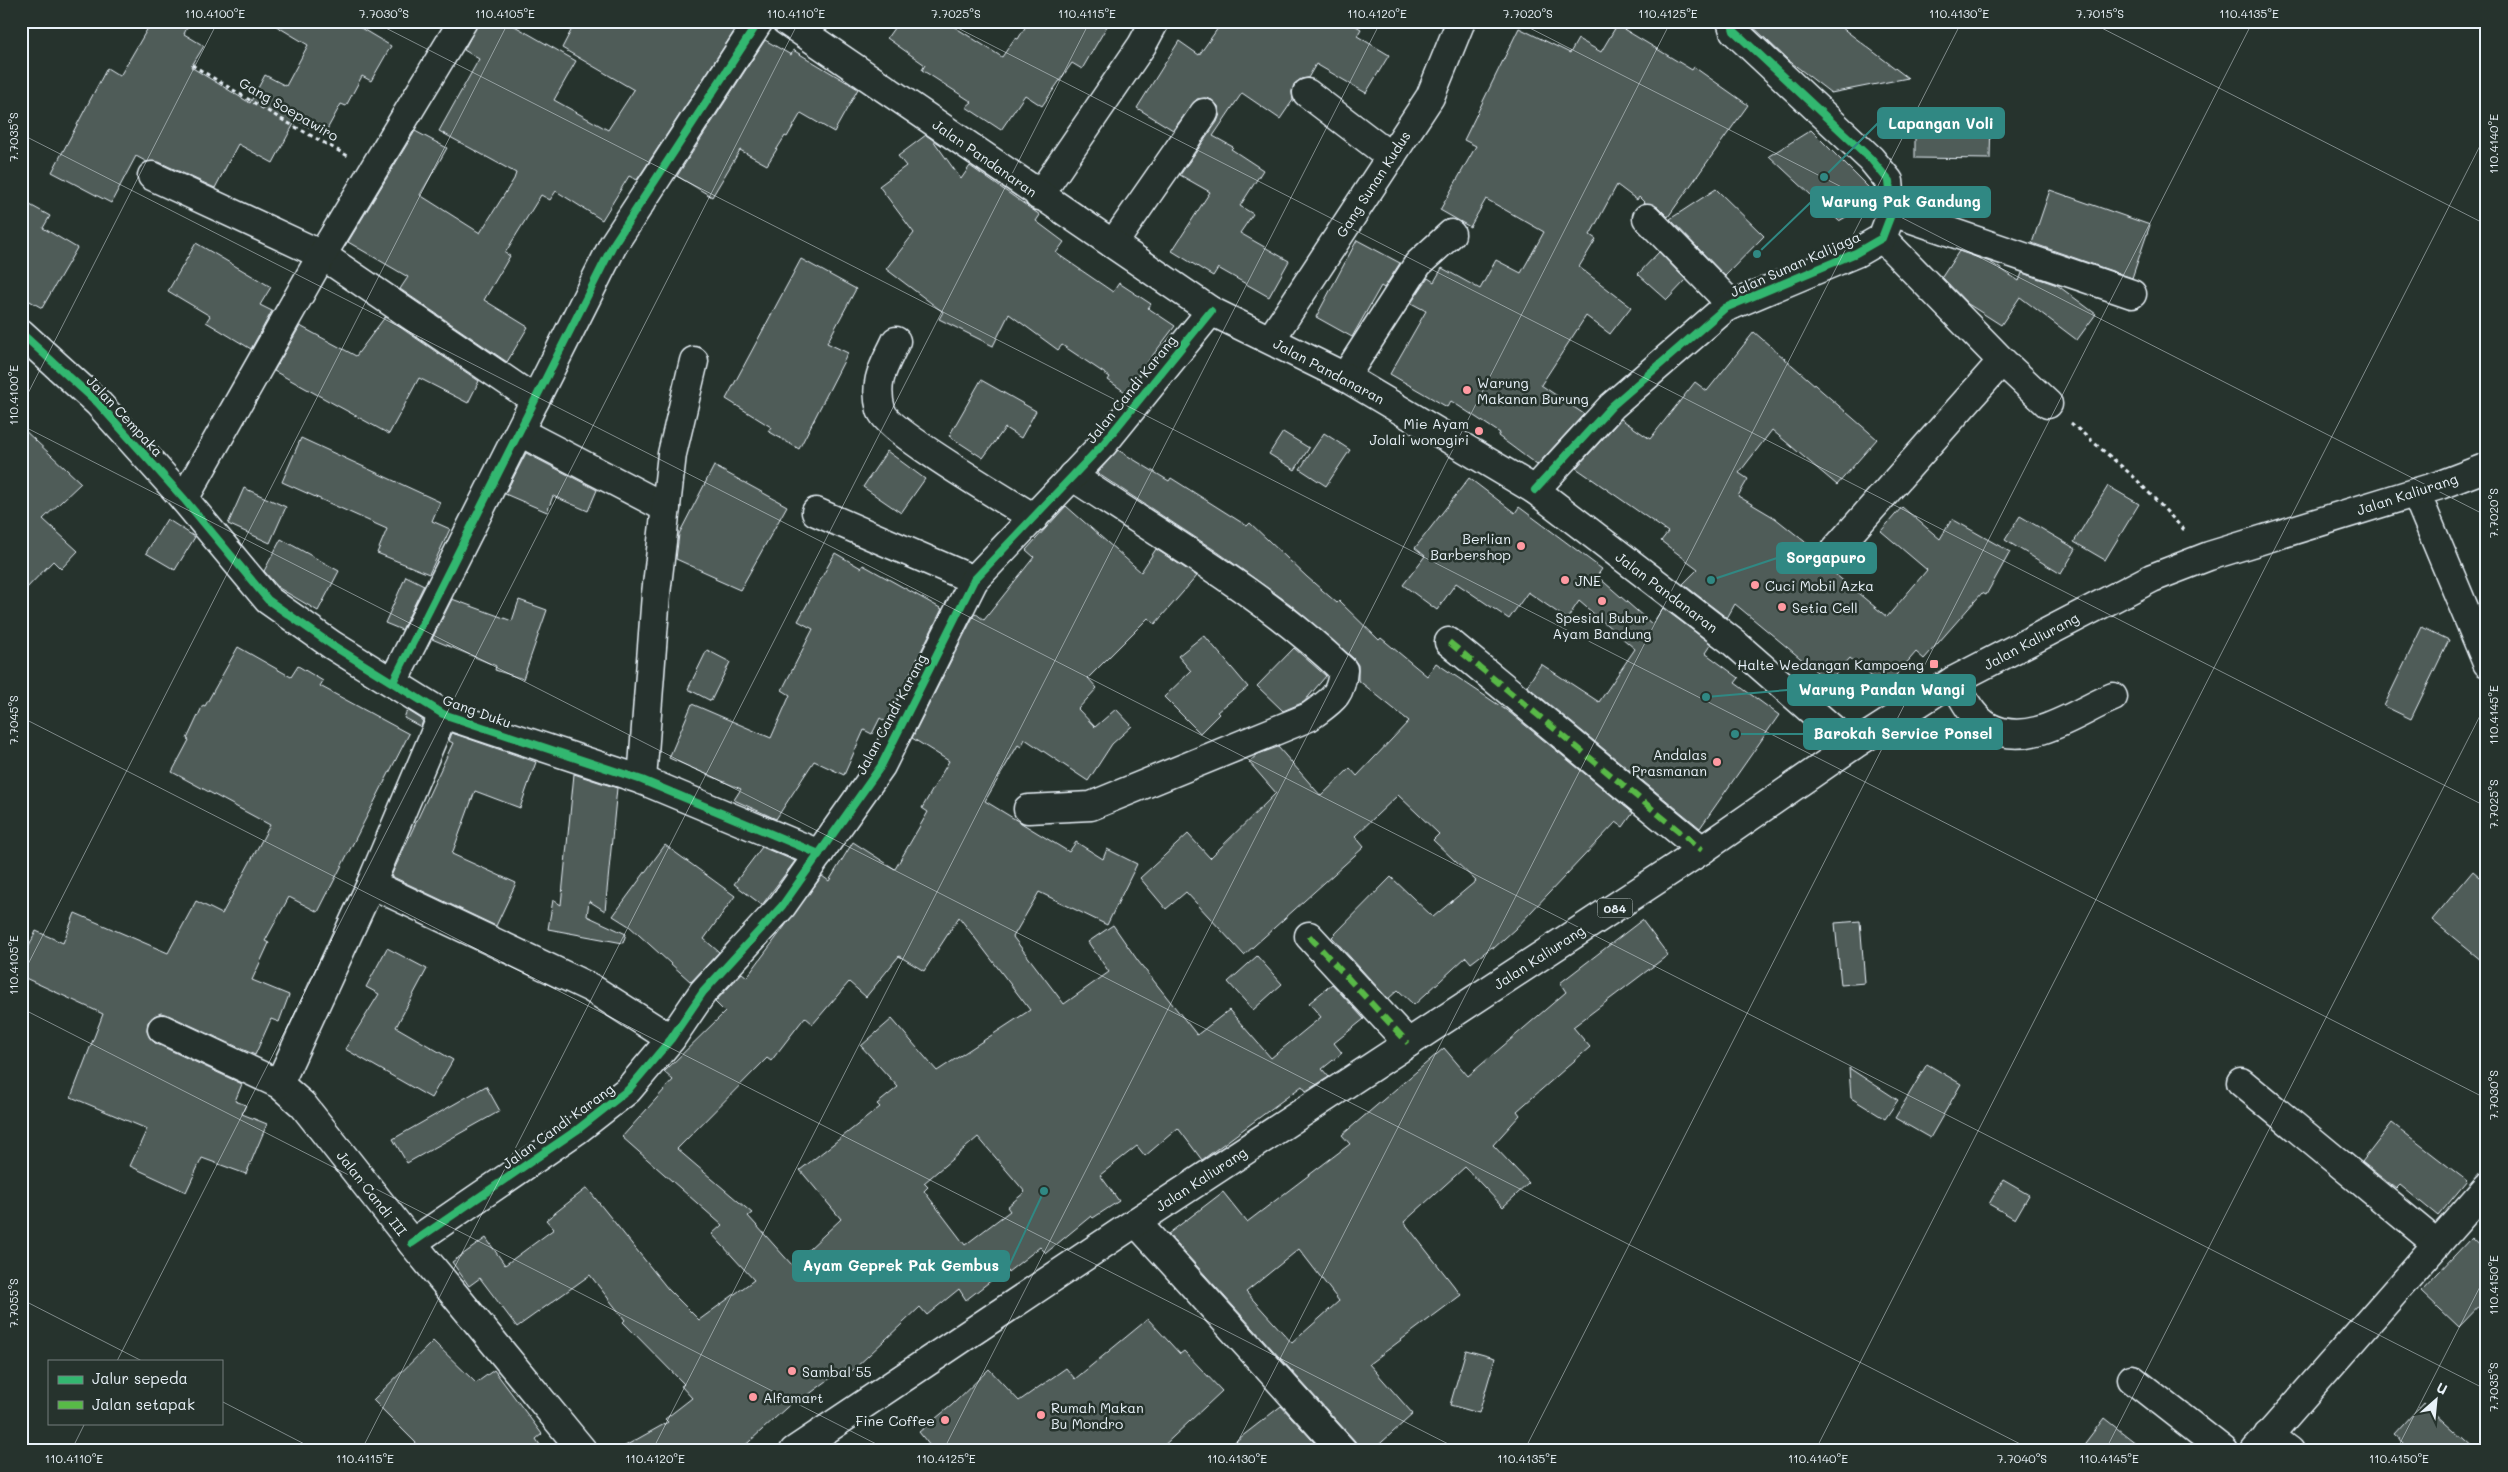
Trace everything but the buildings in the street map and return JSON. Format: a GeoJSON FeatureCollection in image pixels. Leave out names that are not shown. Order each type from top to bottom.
{"type":"FeatureCollection","features":[{"type":"Feature","properties":{"kind":"street"},"geometry":{"type":"LineString","coordinates":[[184,499],[322,256],[464,21]]}},
{"type":"Feature","properties":{"kind":"street"},"geometry":{"type":"LineString","coordinates":[[393,682],[613,245],[759,21]]}},
{"type":"Feature","properties":{"kind":"street","name":"Jalan Pandanaran"},"geometry":{"type":"LineString","coordinates":[[786,21],[1039,196],[1211,310],[1314,364],[1345,377],[1535,490],[1733,642],[1852,746]]}},
{"type":"Feature","properties":{"kind":"street"},"geometry":{"type":"LineString","coordinates":[[1039,196],[1142,45],[1155,21]]}},
{"type":"Feature","properties":{"kind":"street","name":"Gang Sunan Kudus"},"geometry":{"type":"LineString","coordinates":[[1271,340],[1430,97],[1461,21]]}},
{"type":"Feature","properties":{"kind":"street","name":"Jalan Sunan Kalijaga"},"geometry":{"type":"LineString","coordinates":[[1535,490],[1612,406],[1725,308],[1856,253],[1882,238],[1892,212],[1889,181],[1870,159],[1734,31],[1732,21]]}},
{"type":"Feature","properties":{"kind":"street"},"geometry":{"type":"LineString","coordinates":[[1307,93],[1391,157]]}},
{"type":"Feature","properties":{"kind":"street"},"geometry":{"type":"LineString","coordinates":[[1113,244],[1204,114]]}},
{"type":"Feature","properties":{"kind":"street"},"geometry":{"type":"LineString","coordinates":[[152,176],[322,256],[535,400]]}},
{"type":"Feature","properties":{"kind":"street"},"geometry":{"type":"LineString","coordinates":[[1892,212],[2132,294]]}},
{"type":"Feature","properties":{"kind":"street"},"geometry":{"type":"LineString","coordinates":[[1647,218],[1732,305]]}},
{"type":"Feature","properties":{"kind":"street"},"geometry":{"type":"LineString","coordinates":[[1345,377],[1418,264],[1451,234]]}},
{"type":"Feature","properties":{"kind":"street"},"geometry":{"type":"LineString","coordinates":[[1882,238],[2002,362],[2048,404]]}},
{"type":"Feature","properties":{"kind":"street","name":"Jalan Candi Karang"},"geometry":{"type":"LineString","coordinates":[[412,1244],[577,1130],[620,1096],[671,1039],[703,992],[782,906],[881,766],[974,580],[1104,443],[1211,310]]}},
{"type":"Feature","properties":{"kind":"street","name":"Jalan Cempaka"},"geometry":{"type":"LineString","coordinates":[[21,333],[98,403],[184,499]]}},
{"type":"Feature","properties":{"kind":"street"},"geometry":{"type":"LineString","coordinates":[[896,341],[878,380],[882,412],[901,434],[1034,518]]}},
{"type":"Feature","properties":{"kind":"street"},"geometry":{"type":"LineString","coordinates":[[642,780],[656,594],[672,454],[694,361]]}},
{"type":"Feature","properties":{"kind":"street"},"geometry":{"type":"LineString","coordinates":[[1834,551],[2002,362]]}},
{"type":"Feature","properties":{"kind":"street"},"geometry":{"type":"LineString","coordinates":[[520,432],[666,508]]}},
{"type":"Feature","properties":{"kind":"street","name":"Jalan Kaliurang"},"geometry":{"type":"LineString","coordinates":[[794,1451],[1136,1222],[1702,850],[1852,746],[1954,681],[2152,578],[2209,556],[2416,493],[2487,468]]}},
{"type":"Feature","properties":{"kind":"street"},"geometry":{"type":"LineString","coordinates":[[1028,809],[1091,806],[1309,717],[1336,697],[1342,684],[1343,670],[1314,642],[1240,588],[1072,476]]}},
{"type":"Feature","properties":{"kind":"street"},"geometry":{"type":"LineString","coordinates":[[2416,493],[2487,662]]}},
{"type":"Feature","properties":{"kind":"street","name":"Gang Duku"},"geometry":{"type":"LineString","coordinates":[[184,499],[268,600],[332,644],[443,714],[642,780],[819,854]]}},
{"type":"Feature","properties":{"kind":"street"},"geometry":{"type":"LineString","coordinates":[[816,512],[974,580]]}},
{"type":"Feature","properties":{"kind":"street"},"geometry":{"type":"LineString","coordinates":[[1449,642],[1702,850]]}},
{"type":"Feature","properties":{"kind":"street"},"geometry":{"type":"LineString","coordinates":[[1954,681],[1973,712],[1989,727],[2015,733],[2044,730],[2113,697]]}},
{"type":"Feature","properties":{"kind":"street"},"geometry":{"type":"LineString","coordinates":[[279,1084],[371,884],[443,714]]}},
{"type":"Feature","properties":{"kind":"street"},"geometry":{"type":"LineString","coordinates":[[371,884],[591,988],[671,1039]]}},
{"type":"Feature","properties":{"kind":"street"},"geometry":{"type":"LineString","coordinates":[[1310,936],[1408,1042]]}},
{"type":"Feature","properties":{"kind":"street","name":"Jalan Candi III"},"geometry":{"type":"LineString","coordinates":[[162,1029],[279,1084],[303,1105],[412,1244],[583,1451]]}},
{"type":"Feature","properties":{"kind":"street"},"geometry":{"type":"LineString","coordinates":[[2241,1082],[2437,1244]]}},
{"type":"Feature","properties":{"kind":"street"},"geometry":{"type":"LineString","coordinates":[[2271,1446],[2437,1244],[2477,1216],[2487,1187]]}},
{"type":"Feature","properties":{"kind":"street"},"geometry":{"type":"LineString","coordinates":[[1136,1222],[1343,1451]]}},
{"type":"Feature","properties":{"kind":"street"},"geometry":{"type":"LineString","coordinates":[[2132,1378],[2224,1451]]}},
{"type":"Feature","properties":{"kind":"path"},"geometry":{"type":"LineString","coordinates":[[2048,404],[2134,477],[2209,556]]}},
{"type":"Feature","properties":{"kind":"marked path"},"geometry":{"type":"LineString","coordinates":[[1449,642],[1702,850]]}},
{"type":"Feature","properties":{"kind":"marked path"},"geometry":{"type":"LineString","coordinates":[[1309,936],[1408,1043]]}},
{"type":"Feature","properties":{"kind":"cycle path"},"geometry":{"type":"LineString","coordinates":[[393,682],[613,245],[759,21]]}},
{"type":"Feature","properties":{"kind":"cycle path"},"geometry":{"type":"LineString","coordinates":[[1535,490],[1612,406],[1725,308],[1856,253],[1882,238],[1892,212],[1889,181],[1871,159],[1734,31],[1731,21]]}},
{"type":"Feature","properties":{"kind":"cycle path"},"geometry":{"type":"LineString","coordinates":[[412,1243],[577,1130],[628,1090],[671,1039],[703,992],[782,906],[881,766],[974,580],[1104,443],[1211,311]]}},
{"type":"Feature","properties":{"kind":"cycle path"},"geometry":{"type":"LineString","coordinates":[[21,333],[98,403],[184,499],[268,600],[332,645],[443,714],[642,780],[819,854]]}},
{"type":"Feature","properties":{"kind":"place","name":"Lapangan Voli"},"geometry":{"type":"Point","coordinates":[1824,177]}},
{"type":"Feature","properties":{"kind":"place","name":"Warung Pak Gandung"},"geometry":{"type":"Point","coordinates":[1757,254]}},
{"type":"Feature","properties":{"kind":"place","name":"Warung Makanan Burung"},"geometry":{"type":"Point","coordinates":[1467,390]}},
{"type":"Feature","properties":{"kind":"place","name":"Mie Ayam Jolali wonogiri"},"geometry":{"type":"Point","coordinates":[1479,431]}},
{"type":"Feature","properties":{"kind":"place","name":"Berlian Barbershop"},"geometry":{"type":"Point","coordinates":[1521,546]}},
{"type":"Feature","properties":{"kind":"place","name":"JNE"},"geometry":{"type":"Point","coordinates":[1565,580]}},
{"type":"Feature","properties":{"kind":"place","name":"Sorgapuro"},"geometry":{"type":"Point","coordinates":[1711,580]}},
{"type":"Feature","properties":{"kind":"place","name":"Cuci Mobil Azka"},"geometry":{"type":"Point","coordinates":[1755,585]}},
{"type":"Feature","properties":{"kind":"place","name":"Spesial Bubur Ayam Bandung"},"geometry":{"type":"Point","coordinates":[1602,601]}},
{"type":"Feature","properties":{"kind":"place","name":"Setia Cell"},"geometry":{"type":"Point","coordinates":[1782,607]}},
{"type":"Feature","properties":{"kind":"place","name":"Halte Wedangan Kampoeng"},"geometry":{"type":"Point","coordinates":[1934,664]}},
{"type":"Feature","properties":{"kind":"place","name":"Warung Pandan Wangi"},"geometry":{"type":"Point","coordinates":[1706,697]}},
{"type":"Feature","properties":{"kind":"place","name":"Barokah Service Ponsel"},"geometry":{"type":"Point","coordinates":[1735,734]}},
{"type":"Feature","properties":{"kind":"place","name":"Andalas Prasmanan"},"geometry":{"type":"Point","coordinates":[1717,762]}},
{"type":"Feature","properties":{"kind":"place","name":"Ayam Geprek Pak Gembus"},"geometry":{"type":"Point","coordinates":[1044,1191]}},
{"type":"Feature","properties":{"kind":"place","name":"Sambal 55"},"geometry":{"type":"Point","coordinates":[792,1371]}},
{"type":"Feature","properties":{"kind":"place","name":"Alfamart"},"geometry":{"type":"Point","coordinates":[753,1397]}},
{"type":"Feature","properties":{"kind":"place","name":"Rumah Makan Bu Mondro"},"geometry":{"type":"Point","coordinates":[1041,1415]}},
{"type":"Feature","properties":{"kind":"place","name":"Fine Coffee"},"geometry":{"type":"Point","coordinates":[945,1420]}}]}
